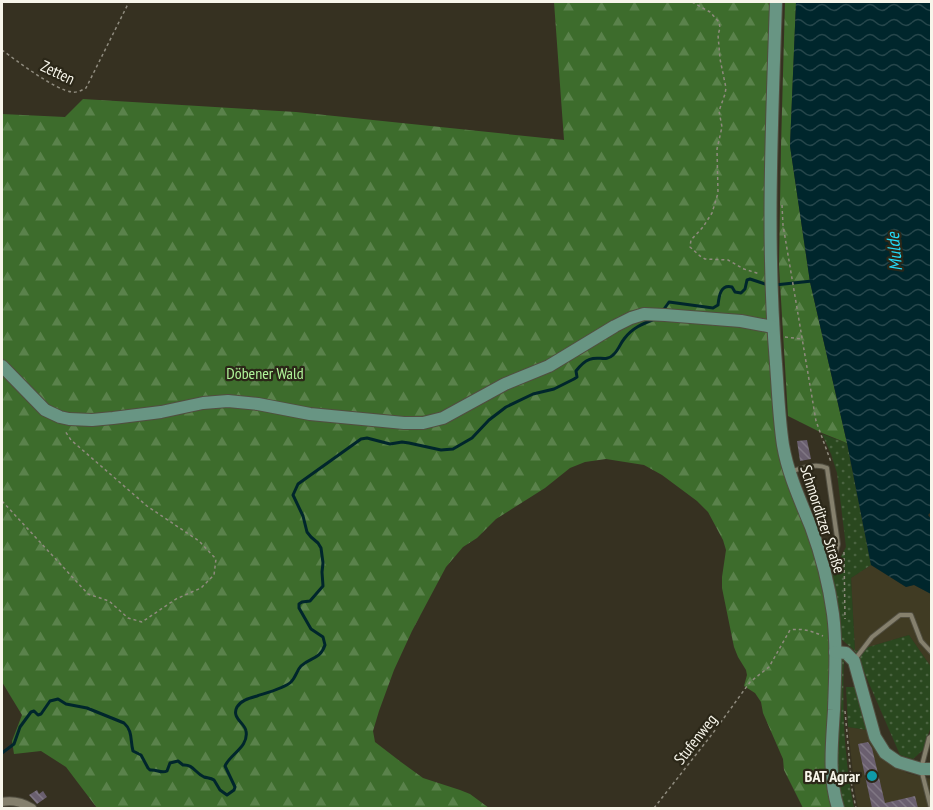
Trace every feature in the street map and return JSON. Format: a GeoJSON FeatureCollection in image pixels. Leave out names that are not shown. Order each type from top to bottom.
{"type":"FeatureCollection","features":[{"type":"Feature","properties":{"kind":"street","name":"Schmorditzer Straße"},"geometry":{"type":"LineString","coordinates":[[776,2],[766,274],[771,293],[783,442],[789,472],[823,567],[832,609],[835,646],[831,764],[833,789],[838,808]]}},
{"type":"Feature","properties":{"kind":"street"},"geometry":{"type":"LineString","coordinates":[[2,366],[38,404],[53,414],[65,418],[92,420],[141,415],[203,403],[228,401],[310,414],[423,423],[443,418],[505,384],[549,366],[630,318],[661,315],[741,321],[773,332]]}},
{"type":"Feature","properties":{"kind":"street"},"geometry":{"type":"LineString","coordinates":[[835,646],[854,661],[875,737],[885,753],[898,762],[926,769]]}},
{"type":"Feature","properties":{"kind":"street"},"geometry":{"type":"LineString","coordinates":[[2,802],[20,802],[32,808]]}},
{"type":"Feature","properties":{"kind":"lane"},"geometry":{"type":"LineString","coordinates":[[789,472],[820,465],[827,468],[838,543],[834,560],[823,567]]}},
{"type":"Feature","properties":{"kind":"lane"},"geometry":{"type":"LineString","coordinates":[[854,661],[872,637],[900,615],[911,615],[921,642],[932,652]]}},
{"type":"Feature","properties":{"kind":"lane"},"geometry":{"type":"LineString","coordinates":[[931,808],[926,769],[929,738],[932,736]]}},
{"type":"Feature","properties":{"kind":"path","name":"Zetten"},"geometry":{"type":"LineString","coordinates":[[2,50],[48,81],[74,93],[86,88],[129,2]]}},
{"type":"Feature","properties":{"kind":"path"},"geometry":{"type":"LineString","coordinates":[[692,2],[710,12],[719,22],[720,59],[726,92],[719,111],[722,127],[717,149],[718,193],[712,213],[691,240],[690,247],[705,259],[728,260],[744,269],[766,274]]}},
{"type":"Feature","properties":{"kind":"path"},"geometry":{"type":"LineString","coordinates":[[773,332],[802,339],[790,267]]}},
{"type":"Feature","properties":{"kind":"path"},"geometry":{"type":"LineString","coordinates":[[2,501],[88,594],[109,601],[128,618],[142,622],[176,599],[201,588],[213,575],[216,560],[199,542],[147,506],[71,440],[64,429],[65,418]]}},
{"type":"Feature","properties":{"kind":"path","name":"Stufenweg"},"geometry":{"type":"LineString","coordinates":[[654,808],[750,682],[769,668],[790,630],[799,628],[810,631],[835,646]]}},
{"type":"Feature","properties":{"kind":"path"},"geometry":{"type":"LineString","coordinates":[[845,706],[852,789],[856,808]]}},
{"type":"Feature","properties":{"kind":"shaded area"},"geometry":{"type":"Polygon","coordinates":[[[871,565],[906,587],[914,585],[931,594],[931,667],[909,635],[855,651],[851,578],[871,565]]]}},
{"type":"Feature","properties":{"kind":"shaded area"},"geometry":{"type":"Polygon","coordinates":[[[848,727],[867,730],[880,755],[907,773],[931,779],[931,808],[858,808],[848,727]]]}},
{"type":"Feature","properties":{"kind":"green space","name":"Döbener Wald"},"geometry":{"type":"Polygon","coordinates":[[[554,2],[772,2],[776,424],[813,549],[829,618],[833,808],[803,808],[784,770],[783,759],[763,713],[761,702],[755,693],[744,686],[746,670],[734,647],[722,588],[726,550],[708,512],[662,475],[644,465],[606,459],[585,462],[570,468],[545,488],[496,519],[477,538],[463,547],[446,567],[412,631],[379,711],[373,731],[375,742],[423,778],[470,794],[489,808],[97,808],[66,767],[41,751],[14,754],[12,741],[22,715],[2,682],[2,114],[65,117],[83,99],[296,112],[564,140],[554,2]]]}},
{"type":"Feature","properties":{"kind":"green space"},"geometry":{"type":"Polygon","coordinates":[[[785,2],[796,2],[790,146],[810,282],[847,443],[788,416],[779,266],[785,2]]]}},
{"type":"Feature","properties":{"kind":"green space"},"geometry":{"type":"Polygon","coordinates":[[[822,434],[847,443],[871,565],[851,578],[855,651],[840,638],[830,577],[846,547],[837,473],[822,434]]]}},
{"type":"Feature","properties":{"kind":"green space"},"geometry":{"type":"Polygon","coordinates":[[[909,635],[931,667],[931,726],[923,750],[913,759],[900,755],[855,651],[909,635]]]}},
{"type":"Feature","properties":{"kind":"green space"},"geometry":{"type":"Polygon","coordinates":[[[840,657],[844,657],[844,733],[854,808],[842,808],[838,771],[840,657]]]}},
{"type":"Feature","properties":{"kind":"green space"},"geometry":{"type":"Polygon","coordinates":[[[846,687],[858,687],[867,730],[848,727],[846,687]]]}},
{"type":"Feature","properties":{"kind":"water","name":"Mulde"},"geometry":{"type":"Polygon","coordinates":[[[796,2],[931,2],[932,511],[928,515],[932,520],[931,594],[914,585],[906,587],[871,565],[847,443],[810,282],[790,146],[796,2]]]}},
{"type":"Feature","properties":{"kind":"building"},"geometry":{"type":"Polygon","coordinates":[[[807,440],[811,459],[800,461],[797,441],[807,440]]]}},
{"type":"Feature","properties":{"kind":"building"},"geometry":{"type":"Polygon","coordinates":[[[817,486],[819,500],[810,502],[805,488],[817,486]]]}},
{"type":"Feature","properties":{"kind":"building","name":"BAT Agrar"},"geometry":{"type":"Polygon","coordinates":[[[868,742],[872,748],[885,803],[915,796],[918,808],[872,808],[858,744],[868,742]]]}},
{"type":"Feature","properties":{"kind":"building"},"geometry":{"type":"Polygon","coordinates":[[[37,790],[39,794],[43,791],[47,797],[37,804],[29,795],[37,790]]]}},
{"type":"Feature","properties":{"kind":"waterway"},"geometry":{"type":"LineString","coordinates":[[662,312],[669,302],[713,308],[718,305],[721,292],[725,287],[732,287],[735,292],[741,293],[745,289],[747,280],[750,279],[768,285]]}},
{"type":"Feature","properties":{"kind":"waterway"},"geometry":{"type":"LineString","coordinates":[[775,285],[812,281]]}},
{"type":"Feature","properties":{"kind":"waterway"},"geometry":{"type":"LineString","coordinates":[[2,753],[14,744],[20,727],[31,712],[41,714],[50,701],[58,699],[66,704],[87,708],[124,723],[130,732],[133,751],[141,755],[150,770],[165,772],[170,763],[178,761],[192,767],[204,777],[214,780],[220,790],[227,795],[235,787],[225,766],[245,742],[246,737],[245,728],[236,714],[237,707],[246,700],[288,684],[301,666],[318,656],[325,645],[323,637],[311,629],[299,608],[299,604],[310,601],[323,586],[323,563],[321,548],[307,532],[303,516],[293,495],[298,484],[361,439],[367,438],[390,444],[402,442],[441,450],[453,449],[472,438],[489,420],[506,407],[574,379],[577,377],[576,371],[588,360],[609,358],[630,332],[655,319]]}},
{"type":"Feature","properties":{"kind":"place","name":"BAT Agrar"},"geometry":{"type":"Point","coordinates":[872,776]}}]}
